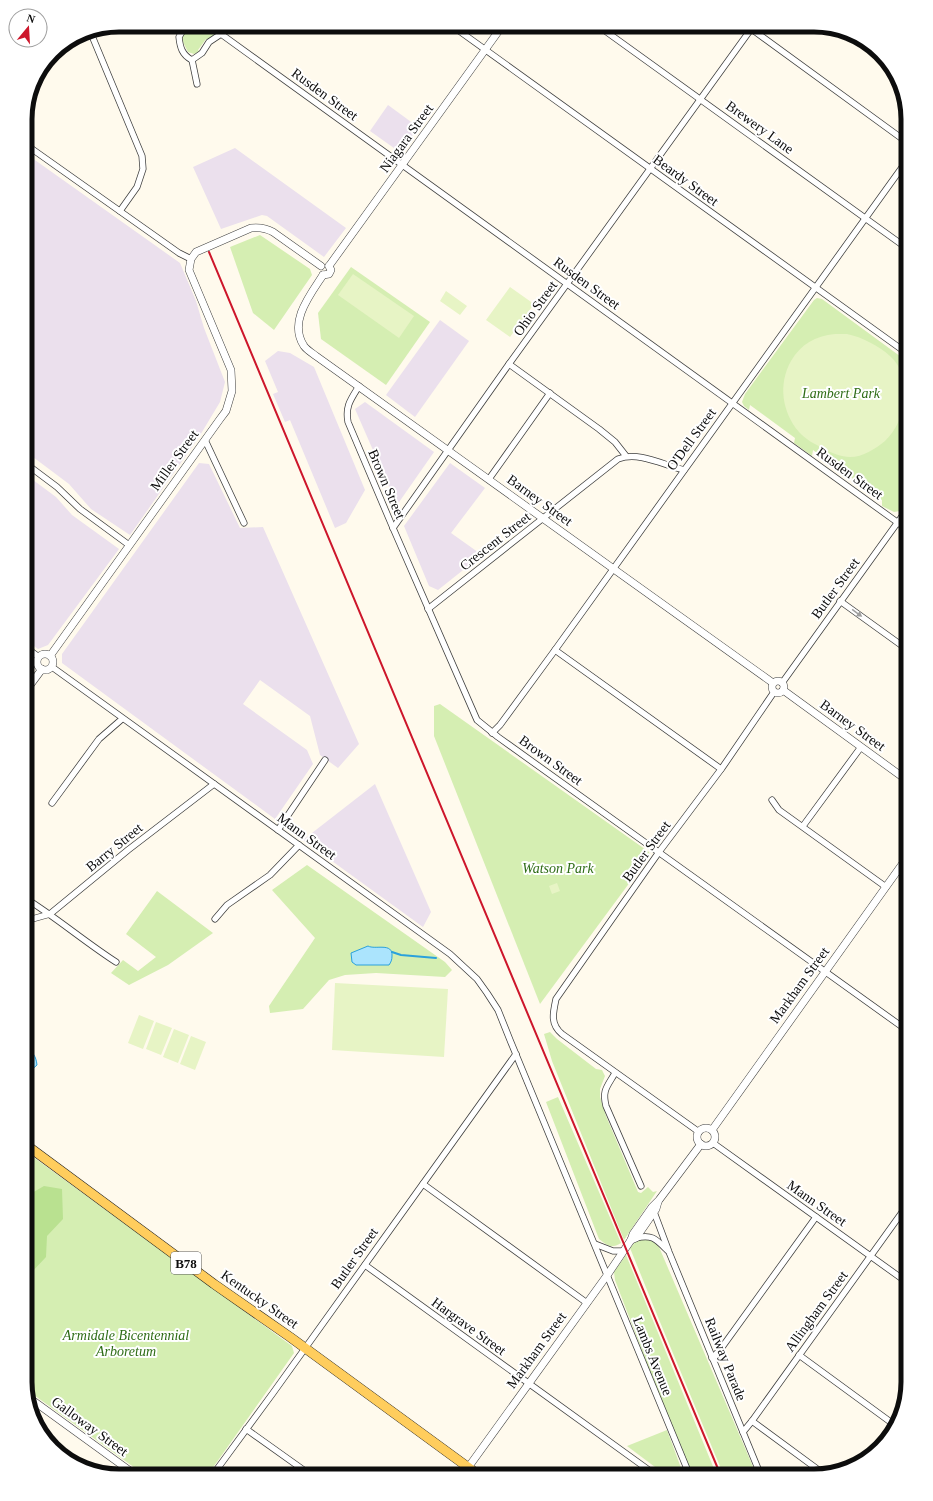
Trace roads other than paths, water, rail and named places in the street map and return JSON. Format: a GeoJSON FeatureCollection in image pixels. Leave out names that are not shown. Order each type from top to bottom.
{"type":"FeatureCollection","features":[{"type":"Feature","properties":{"kind":"main road","name":"Kentucky Street"},"geometry":{"type":"LineString","coordinates":[[32,1149],[214,1284],[305,1348],[471,1469]]}},
{"type":"Feature","properties":{"kind":"street"},"geometry":{"type":"LineString","coordinates":[[182,32],[179,37],[180,44],[186,57],[192,60]]}},
{"type":"Feature","properties":{"kind":"street","name":"Beardy Street"},"geometry":{"type":"LineString","coordinates":[[460,32],[901,349]]}},
{"type":"Feature","properties":{"kind":"street","name":"Niagara Street"},"geometry":{"type":"LineString","coordinates":[[299,332],[298,323],[300,314],[323,275],[329,274],[331,270],[329,266],[498,32]]}},
{"type":"Feature","properties":{"kind":"street","name":"Brewery Lane"},"geometry":{"type":"LineString","coordinates":[[607,32],[901,244]]}},
{"type":"Feature","properties":{"kind":"street","name":"Ohio Street"},"geometry":{"type":"LineString","coordinates":[[393,528],[700,99],[746,32]]}},
{"type":"Feature","properties":{"kind":"street"},"geometry":{"type":"LineString","coordinates":[[758,32],[901,138]]}},
{"type":"Feature","properties":{"kind":"street"},"geometry":{"type":"LineString","coordinates":[[192,60],[202,53],[209,42],[220,34]]}},
{"type":"Feature","properties":{"kind":"street","name":"Rusden Street"},"geometry":{"type":"LineString","coordinates":[[220,34],[253,56],[901,525]]}},
{"type":"Feature","properties":{"kind":"street"},"geometry":{"type":"LineString","coordinates":[[92,37],[142,156],[144,169],[137,187],[120,211]]}},
{"type":"Feature","properties":{"kind":"street"},"geometry":{"type":"LineString","coordinates":[[192,60],[197,84]]}},
{"type":"Feature","properties":{"kind":"street"},"geometry":{"type":"LineString","coordinates":[[32,149],[179,253],[190,259],[196,252],[204,248],[251,228],[259,227],[273,232],[321,266]]}},
{"type":"Feature","properties":{"kind":"street","name":"O'Dell Street"},"geometry":{"type":"LineString","coordinates":[[492,733],[500,725],[555,650],[901,168]]}},
{"type":"Feature","properties":{"kind":"street","name":"Miller Street"},"geometry":{"type":"LineString","coordinates":[[50,656],[226,411],[232,391],[232,380],[228,362],[189,270],[190,259]]}},
{"type":"Feature","properties":{"kind":"street"},"geometry":{"type":"LineString","coordinates":[[321,266],[326,264],[329,266]]}},
{"type":"Feature","properties":{"kind":"street"},"geometry":{"type":"LineString","coordinates":[[321,266],[320,271],[323,275]]}},
{"type":"Feature","properties":{"kind":"street","name":"Barney Street"},"geometry":{"type":"LineString","coordinates":[[299,332],[304,346],[316,356],[773,683]]}},
{"type":"Feature","properties":{"kind":"street"},"geometry":{"type":"LineString","coordinates":[[510,364],[615,442],[626,456],[636,456],[684,470]]}},
{"type":"Feature","properties":{"kind":"street","name":"Brown Street"},"geometry":{"type":"LineString","coordinates":[[359,386],[350,401],[346,412],[348,422],[477,720],[492,733],[901,1026]]}},
{"type":"Feature","properties":{"kind":"street"},"geometry":{"type":"LineString","coordinates":[[489,479],[550,393]]}},
{"type":"Feature","properties":{"kind":"street"},"geometry":{"type":"LineString","coordinates":[[205,440],[244,523]]}},
{"type":"Feature","properties":{"kind":"street","name":"Crescent Street"},"geometry":{"type":"LineString","coordinates":[[428,609],[612,463],[626,456]]}},
{"type":"Feature","properties":{"kind":"street"},"geometry":{"type":"LineString","coordinates":[[32,468],[58,487],[80,509],[129,545]]}},
{"type":"Feature","properties":{"kind":"street","name":"Butler Street"},"geometry":{"type":"LineString","coordinates":[[783,687],[840,601],[901,517]]}},
{"type":"Feature","properties":{"kind":"street"},"geometry":{"type":"LineString","coordinates":[[840,601],[901,645]]}},
{"type":"Feature","properties":{"kind":"street"},"geometry":{"type":"LineString","coordinates":[[555,650],[721,769]]}},
{"type":"Feature","properties":{"kind":"street"},"geometry":{"type":"LineString","coordinates":[[32,652],[39,657]]}},
{"type":"Feature","properties":{"kind":"street"},"geometry":{"type":"LineString","coordinates":[[44,655],[50,656],[53,661],[52,667],[47,670],[42,669],[37,664],[39,657],[44,655]]}},
{"type":"Feature","properties":{"kind":"street","name":"Mann Street"},"geometry":{"type":"LineString","coordinates":[[52,667],[122,719],[450,954],[478,979],[498,1010],[516,1054]]}},
{"type":"Feature","properties":{"kind":"street"},"geometry":{"type":"LineString","coordinates":[[32,683],[42,669]]}},
{"type":"Feature","properties":{"kind":"street"},"geometry":{"type":"LineString","coordinates":[[779,681],[783,687],[780,693],[774,692],[772,687],[773,683],[779,681]]}},
{"type":"Feature","properties":{"kind":"street","name":"Barney Street"},"geometry":{"type":"LineString","coordinates":[[783,687],[901,776]]}},
{"type":"Feature","properties":{"kind":"street","name":"Butler Street"},"geometry":{"type":"LineString","coordinates":[[615,1074],[555,1029],[552,1015],[556,999],[659,852],[721,769],[774,692]]}},
{"type":"Feature","properties":{"kind":"street"},"geometry":{"type":"LineString","coordinates":[[52,803],[99,739],[122,719]]}},
{"type":"Feature","properties":{"kind":"street"},"geometry":{"type":"LineString","coordinates":[[803,826],[861,747]]}},
{"type":"Feature","properties":{"kind":"street"},"geometry":{"type":"LineString","coordinates":[[278,830],[325,760]]}},
{"type":"Feature","properties":{"kind":"street","name":"Barry Street"},"geometry":{"type":"LineString","coordinates":[[32,919],[50,914],[128,850],[214,784]]}},
{"type":"Feature","properties":{"kind":"street"},"geometry":{"type":"LineString","coordinates":[[772,800],[779,810],[886,886]]}},
{"type":"Feature","properties":{"kind":"street"},"geometry":{"type":"LineString","coordinates":[[215,918],[227,905],[270,875],[299,845]]}},
{"type":"Feature","properties":{"kind":"street","name":"Markham Street"},"geometry":{"type":"LineString","coordinates":[[712,1130],[901,866]]}},
{"type":"Feature","properties":{"kind":"street"},"geometry":{"type":"LineString","coordinates":[[32,902],[50,914],[95,949],[116,962]]}},
{"type":"Feature","properties":{"kind":"street","name":"Butler Street"},"geometry":{"type":"LineString","coordinates":[[217,1469],[516,1054]]}},
{"type":"Feature","properties":{"kind":"street","name":"Lambs Avenue"},"geometry":{"type":"LineString","coordinates":[[516,1054],[687,1469]]}},
{"type":"Feature","properties":{"kind":"street"},"geometry":{"type":"LineString","coordinates":[[641,1186],[606,1106],[604,1096],[605,1091],[615,1074],[699,1132]]}},
{"type":"Feature","properties":{"kind":"street"},"geometry":{"type":"LineString","coordinates":[[703,1129],[712,1130],[715,1138],[713,1144],[706,1146],[700,1144],[698,1138],[699,1132],[703,1129]]}},
{"type":"Feature","properties":{"kind":"street","name":"Markham Street"},"geometry":{"type":"LineString","coordinates":[[633,1239],[632,1234],[700,1144]]}},
{"type":"Feature","properties":{"kind":"street","name":"Mann Street"},"geometry":{"type":"LineString","coordinates":[[713,1144],[901,1277]]}},
{"type":"Feature","properties":{"kind":"street"},"geometry":{"type":"LineString","coordinates":[[423,1184],[587,1303]]}},
{"type":"Feature","properties":{"kind":"street","name":"Markham Street"},"geometry":{"type":"LineString","coordinates":[[468,1467],[608,1274],[623,1251],[654,1212],[659,1200]]}},
{"type":"Feature","properties":{"kind":"street","name":"Railway Parade"},"geometry":{"type":"LineString","coordinates":[[654,1212],[758,1469]]}},
{"type":"Feature","properties":{"kind":"street","name":"Allingham Street"},"geometry":{"type":"LineString","coordinates":[[743,1432],[752,1422],[901,1214]]}},
{"type":"Feature","properties":{"kind":"street"},"geometry":{"type":"LineString","coordinates":[[712,1358],[720,1350],[816,1217]]}},
{"type":"Feature","properties":{"kind":"street","name":"Railway Parade"},"geometry":{"type":"LineString","coordinates":[[633,1239],[644,1236],[653,1238],[658,1240],[669,1252]]}},
{"type":"Feature","properties":{"kind":"street"},"geometry":{"type":"LineString","coordinates":[[595,1244],[614,1251],[623,1251]]}},
{"type":"Feature","properties":{"kind":"street","name":"Hargrave Street"},"geometry":{"type":"LineString","coordinates":[[365,1265],[647,1469]]}},
{"type":"Feature","properties":{"kind":"street"},"geometry":{"type":"LineString","coordinates":[[799,1355],[891,1422]]}},
{"type":"Feature","properties":{"kind":"street","name":"Galloway Street"},"geometry":{"type":"LineString","coordinates":[[34,1401],[127,1469]]}},
{"type":"Feature","properties":{"kind":"street"},"geometry":{"type":"LineString","coordinates":[[752,1422],[817,1469]]}},
{"type":"Feature","properties":{"kind":"street"},"geometry":{"type":"LineString","coordinates":[[246,1429],[302,1469]]}},
{"type":"Feature","properties":{"kind":"water"},"geometry":{"type":"Polygon","coordinates":[[[368,946],[390,949],[392,952],[392,957],[389,965],[356,965],[352,962],[351,953],[368,946]]]}},
{"type":"Feature","properties":{"kind":"water"},"geometry":{"type":"Polygon","coordinates":[[[32,1052],[36,1059],[37,1065],[32,1070],[32,1052]]]}},
{"type":"Feature","properties":{"kind":"waterway"},"geometry":{"type":"LineString","coordinates":[[392,952],[401,955],[436,958]]}},
{"type":"Feature","properties":{"kind":"railway"},"geometry":{"type":"LineString","coordinates":[[209,252],[718,1469]]}},
{"type":"Feature","properties":{"kind":"park label","name":"Lambert Park"},"geometry":{"type":"Point","coordinates":[841,393]}},
{"type":"Feature","properties":{"kind":"park label","name":"Watson Park"},"geometry":{"type":"Point","coordinates":[558,868]}},
{"type":"Feature","properties":{"kind":"park label","name":"Armidale Bicentennial Arboretum"},"geometry":{"type":"Point","coordinates":[126,1344]}}]}
